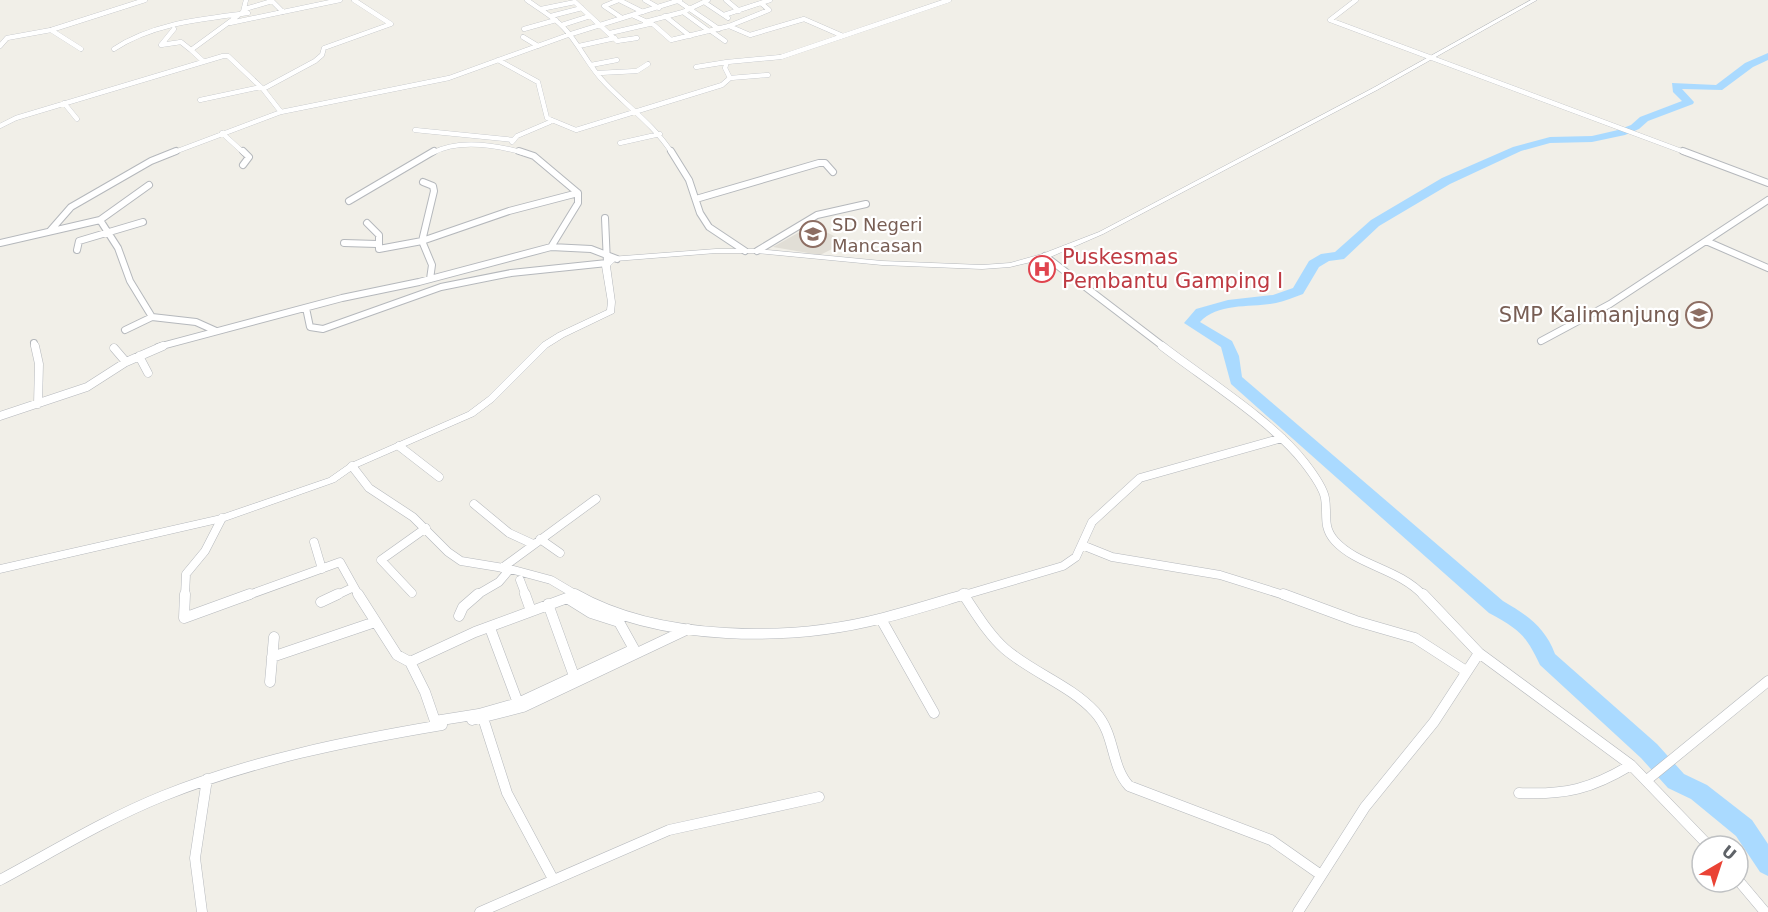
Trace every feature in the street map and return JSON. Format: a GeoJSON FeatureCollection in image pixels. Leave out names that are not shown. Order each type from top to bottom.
{"type":"FeatureCollection","features":[{"type":"Feature","properties":{"kind":"street"},"geometry":{"type":"LineString","coordinates":[[129,4],[134,0]]}},
{"type":"Feature","properties":{"kind":"street"},"geometry":{"type":"LineString","coordinates":[[0,37],[4,42],[51,30],[145,0]]}},
{"type":"Feature","properties":{"kind":"street"},"geometry":{"type":"LineString","coordinates":[[246,0],[246,11],[249,18],[283,12],[313,3],[312,0]]}},
{"type":"Feature","properties":{"kind":"street"},"geometry":{"type":"LineString","coordinates":[[191,50],[254,4],[273,0],[283,12]]}},
{"type":"Feature","properties":{"kind":"street"},"geometry":{"type":"LineString","coordinates":[[230,23],[340,0]]}},
{"type":"Feature","properties":{"kind":"street"},"geometry":{"type":"LineString","coordinates":[[200,100],[262,88],[285,80],[321,56],[321,51],[330,45],[391,24],[354,0]]}},
{"type":"Feature","properties":{"kind":"street"},"geometry":{"type":"LineString","coordinates":[[528,0],[562,26],[579,46],[585,60],[620,100],[660,134],[689,180],[700,213],[709,227],[745,251]]}},
{"type":"Feature","properties":{"kind":"street"},"geometry":{"type":"LineString","coordinates":[[622,18],[604,6],[619,0],[643,12]]}},
{"type":"Feature","properties":{"kind":"street"},"geometry":{"type":"LineString","coordinates":[[645,0],[659,8]]}},
{"type":"Feature","properties":{"kind":"street"},"geometry":{"type":"LineString","coordinates":[[726,0],[739,10]]}},
{"type":"Feature","properties":{"kind":"street"},"geometry":{"type":"LineString","coordinates":[[632,15],[671,40],[729,26],[769,10],[749,0]]}},
{"type":"Feature","properties":{"kind":"street"},"geometry":{"type":"LineString","coordinates":[[724,15],[770,0]]}},
{"type":"Feature","properties":{"kind":"street"},"geometry":{"type":"LineString","coordinates":[[696,67],[782,57],[949,0]]}},
{"type":"Feature","properties":{"kind":"street"},"geometry":{"type":"LineString","coordinates":[[1356,0],[1334,15],[1331,21],[1768,183]]}},
{"type":"Feature","properties":{"kind":"street"},"geometry":{"type":"LineString","coordinates":[[306,308],[310,327],[323,329],[441,288],[510,273],[606,259],[757,251],[882,263],[982,267],[1010,265],[1045,256],[1101,233],[1431,58],[1535,0]]}},
{"type":"Feature","properties":{"kind":"street"},"geometry":{"type":"LineString","coordinates":[[50,231],[74,204],[165,154],[281,112],[449,78],[568,35],[659,8],[675,1],[692,9],[719,29]]}},
{"type":"Feature","properties":{"kind":"street"},"geometry":{"type":"LineString","coordinates":[[610,33],[692,9],[706,1],[736,23]]}},
{"type":"Feature","properties":{"kind":"street"},"geometry":{"type":"LineString","coordinates":[[541,9],[572,2],[619,41],[637,38]]}},
{"type":"Feature","properties":{"kind":"street"},"geometry":{"type":"LineString","coordinates":[[551,16],[582,8]]}},
{"type":"Feature","properties":{"kind":"street"},"geometry":{"type":"LineString","coordinates":[[114,49],[132,37],[174,28],[201,18],[246,11]]}},
{"type":"Feature","properties":{"kind":"street"},"geometry":{"type":"LineString","coordinates":[[683,12],[725,40]]}},
{"type":"Feature","properties":{"kind":"street"},"geometry":{"type":"LineString","coordinates":[[562,26],[590,16]]}},
{"type":"Feature","properties":{"kind":"street"},"geometry":{"type":"LineString","coordinates":[[665,16],[690,36]]}},
{"type":"Feature","properties":{"kind":"street"},"geometry":{"type":"LineString","coordinates":[[729,26],[750,35],[804,18],[843,36]]}},
{"type":"Feature","properties":{"kind":"street"},"geometry":{"type":"LineString","coordinates":[[157,20],[162,30]]}},
{"type":"Feature","properties":{"kind":"street"},"geometry":{"type":"LineString","coordinates":[[524,29],[556,20]]}},
{"type":"Feature","properties":{"kind":"street"},"geometry":{"type":"LineString","coordinates":[[174,28],[161,45],[181,42]]}},
{"type":"Feature","properties":{"kind":"street"},"geometry":{"type":"LineString","coordinates":[[174,28],[181,42],[203,61]]}},
{"type":"Feature","properties":{"kind":"street"},"geometry":{"type":"LineString","coordinates":[[51,30],[81,49]]}},
{"type":"Feature","properties":{"kind":"street"},"geometry":{"type":"LineString","coordinates":[[523,37],[538,46]]}},
{"type":"Feature","properties":{"kind":"street"},"geometry":{"type":"LineString","coordinates":[[579,46],[615,38]]}},
{"type":"Feature","properties":{"kind":"street"},"geometry":{"type":"LineString","coordinates":[[0,126],[16,118],[64,103],[203,61],[228,56],[262,88],[281,112]]}},
{"type":"Feature","properties":{"kind":"street"},"geometry":{"type":"LineString","coordinates":[[321,56],[326,62]]}},
{"type":"Feature","properties":{"kind":"street"},"geometry":{"type":"LineString","coordinates":[[498,60],[538,82],[542,88],[545,114],[550,122],[576,130],[722,85],[730,78],[768,75]]}},
{"type":"Feature","properties":{"kind":"street"},"geometry":{"type":"LineString","coordinates":[[591,65],[617,60]]}},
{"type":"Feature","properties":{"kind":"street"},"geometry":{"type":"LineString","coordinates":[[727,62],[725,68],[730,78]]}},
{"type":"Feature","properties":{"kind":"street"},"geometry":{"type":"LineString","coordinates":[[598,73],[637,71],[648,64]]}},
{"type":"Feature","properties":{"kind":"street"},"geometry":{"type":"LineString","coordinates":[[64,103],[77,120]]}},
{"type":"Feature","properties":{"kind":"street"},"geometry":{"type":"LineString","coordinates":[[507,148],[514,140],[550,122]]}},
{"type":"Feature","properties":{"kind":"street"},"geometry":{"type":"LineString","coordinates":[[415,130],[514,140]]}},
{"type":"Feature","properties":{"kind":"street"},"geometry":{"type":"LineString","coordinates":[[222,133],[249,157],[243,165]]}},
{"type":"Feature","properties":{"kind":"street"},"geometry":{"type":"LineString","coordinates":[[620,143],[660,134]]}},
{"type":"Feature","properties":{"kind":"street"},"geometry":{"type":"LineString","coordinates":[[349,201],[445,146],[507,148],[534,156],[561,176],[578,193],[578,202],[551,247]]}},
{"type":"Feature","properties":{"kind":"street"},"geometry":{"type":"LineString","coordinates":[[696,199],[819,163],[825,163],[833,172]]}},
{"type":"Feature","properties":{"kind":"street"},"geometry":{"type":"LineString","coordinates":[[423,182],[433,186],[436,193],[422,229],[422,241],[432,265],[430,279]]}},
{"type":"Feature","properties":{"kind":"street"},"geometry":{"type":"LineString","coordinates":[[0,243],[100,220],[149,185]]}},
{"type":"Feature","properties":{"kind":"street"},"geometry":{"type":"LineString","coordinates":[[367,223],[379,235],[377,244],[379,249],[383,250],[422,241],[509,211],[578,193]]}},
{"type":"Feature","properties":{"kind":"street"},"geometry":{"type":"LineString","coordinates":[[1541,341],[1590,316],[1768,200]]}},
{"type":"Feature","properties":{"kind":"street"},"geometry":{"type":"LineString","coordinates":[[757,251],[817,215],[866,204]]}},
{"type":"Feature","properties":{"kind":"street"},"geometry":{"type":"LineString","coordinates":[[0,569],[222,518],[313,488],[332,480],[352,466],[482,407],[519,368],[548,343],[611,311],[612,304],[606,279],[605,218]]}},
{"type":"Feature","properties":{"kind":"street"},"geometry":{"type":"LineString","coordinates":[[100,220],[118,248],[130,281],[152,317]]}},
{"type":"Feature","properties":{"kind":"street"},"geometry":{"type":"LineString","coordinates":[[77,250],[79,241],[143,222]]}},
{"type":"Feature","properties":{"kind":"street"},"geometry":{"type":"LineString","coordinates":[[1706,242],[1768,268]]}},
{"type":"Feature","properties":{"kind":"street"},"geometry":{"type":"LineString","coordinates":[[345,243],[377,244]]}},
{"type":"Feature","properties":{"kind":"street"},"geometry":{"type":"LineString","coordinates":[[0,416],[87,387],[126,362],[159,347],[216,331],[551,247],[591,249],[606,259]]}},
{"type":"Feature","properties":{"kind":"street"},"geometry":{"type":"LineString","coordinates":[[1045,256],[1282,438],[1305,463],[1325,496],[1325,525],[1334,540],[1348,552],[1410,581],[1479,652],[1631,765],[1698,834]]}},
{"type":"Feature","properties":{"kind":"street"},"geometry":{"type":"LineString","coordinates":[[125,330],[152,317],[196,322],[216,331]]}},
{"type":"Feature","properties":{"kind":"street"},"geometry":{"type":"LineString","coordinates":[[34,343],[39,364],[39,404]]}},
{"type":"Feature","properties":{"kind":"street"},"geometry":{"type":"LineString","coordinates":[[114,348],[126,362]]}},
{"type":"Feature","properties":{"kind":"street"},"geometry":{"type":"LineString","coordinates":[[139,356],[148,373]]}},
{"type":"Feature","properties":{"kind":"street"},"geometry":{"type":"LineString","coordinates":[[352,466],[369,488],[392,501],[426,528],[448,552],[461,561],[551,580],[596,606],[652,623],[711,634],[794,632],[880,619],[1063,566],[1076,557],[1092,522],[1140,478],[1282,438]]}},
{"type":"Feature","properties":{"kind":"street"},"geometry":{"type":"LineString","coordinates":[[399,446],[440,477]]}},
{"type":"Feature","properties":{"kind":"street"},"geometry":{"type":"LineString","coordinates":[[459,616],[465,602],[506,576],[506,569],[536,541],[596,499]]}},
{"type":"Feature","properties":{"kind":"street"},"geometry":{"type":"LineString","coordinates":[[474,504],[509,533],[536,541],[560,553]]}},
{"type":"Feature","properties":{"kind":"street"},"geometry":{"type":"LineString","coordinates":[[222,518],[205,550],[186,574],[184,618],[340,562],[397,655],[410,662],[425,692],[435,721],[479,714],[518,703],[634,649],[619,622],[586,610],[571,598],[548,604],[410,662]]}},
{"type":"Feature","properties":{"kind":"street"},"geometry":{"type":"LineString","coordinates":[[412,593],[382,562],[384,557],[426,528]]}},
{"type":"Feature","properties":{"kind":"street"},"geometry":{"type":"LineString","coordinates":[[314,542],[322,569]]}},
{"type":"Feature","properties":{"kind":"street"},"geometry":{"type":"LineString","coordinates":[[1082,545],[1112,557],[1220,575],[1264,587],[1356,621],[1415,638],[1466,671]]}},
{"type":"Feature","properties":{"kind":"street"},"geometry":{"type":"LineString","coordinates":[[520,580],[531,611]]}},
{"type":"Feature","properties":{"kind":"street"},"geometry":{"type":"LineString","coordinates":[[321,602],[354,587]]}},
{"type":"Feature","properties":{"kind":"street"},"geometry":{"type":"LineString","coordinates":[[963,594],[1006,650],[1088,704],[1096,713],[1111,734],[1120,776],[1129,786],[1263,837],[1288,850],[1321,875]]}},
{"type":"Feature","properties":{"kind":"street"},"geometry":{"type":"LineString","coordinates":[[548,604],[574,676]]}},
{"type":"Feature","properties":{"kind":"street"},"geometry":{"type":"LineString","coordinates":[[880,619],[934,713]]}},
{"type":"Feature","properties":{"kind":"street"},"geometry":{"type":"LineString","coordinates":[[272,657],[375,622]]}},
{"type":"Feature","properties":{"kind":"street"},"geometry":{"type":"LineString","coordinates":[[490,628],[518,703]]}},
{"type":"Feature","properties":{"kind":"street"},"geometry":{"type":"LineString","coordinates":[[0,880],[124,812],[207,779],[274,758],[369,735],[483,718],[523,707],[688,629]]}},
{"type":"Feature","properties":{"kind":"street"},"geometry":{"type":"LineString","coordinates":[[270,682],[274,637]]}},
{"type":"Feature","properties":{"kind":"street"},"geometry":{"type":"LineString","coordinates":[[1298,912],[1365,807],[1434,722],[1479,652]]}},
{"type":"Feature","properties":{"kind":"street"},"geometry":{"type":"LineString","coordinates":[[1647,780],[1768,681]]}},
{"type":"Feature","properties":{"kind":"street"},"geometry":{"type":"LineString","coordinates":[[483,718],[507,792],[553,879]]}},
{"type":"Feature","properties":{"kind":"street"},"geometry":{"type":"LineString","coordinates":[[1519,793],[1548,795],[1582,791],[1596,786],[1631,765]]}},
{"type":"Feature","properties":{"kind":"street"},"geometry":{"type":"LineString","coordinates":[[202,912],[195,858],[207,779]]}},
{"type":"Feature","properties":{"kind":"street"},"geometry":{"type":"LineString","coordinates":[[480,912],[669,830],[819,797]]}},
{"type":"Feature","properties":{"kind":"street"},"geometry":{"type":"LineString","coordinates":[[1750,894],[1765,912]]}},
{"type":"Feature","properties":{"kind":"shaded area","name":"SD Negeri Mancasan"},"geometry":{"type":"Polygon","coordinates":[[[812,225],[846,242],[820,255],[773,247],[812,225]]]}},
{"type":"Feature","properties":{"kind":"waterway"},"geometry":{"type":"LineString","coordinates":[[1768,56],[1749,65],[1718,88],[1676,85],[1678,92],[1689,102],[1644,119],[1635,127],[1621,133],[1592,139],[1550,140],[1517,149],[1446,181],[1375,223],[1339,256],[1326,257],[1314,264],[1298,291],[1275,299],[1228,304],[1201,312],[1191,323],[1216,335],[1226,344],[1232,356],[1236,380],[1496,607],[1528,627],[1539,640],[1547,659],[1649,751],[1676,781],[1699,792],[1744,828],[1768,864]]}},
{"type":"Feature","properties":{"kind":"place","name":"SD Negeri Mancasan"},"geometry":{"type":"Point","coordinates":[813,234]}},
{"type":"Feature","properties":{"kind":"place","name":"Puskesmas Pembantu Gamping I"},"geometry":{"type":"Point","coordinates":[1042,269]}},
{"type":"Feature","properties":{"kind":"place","name":"SMP Kalimanjung"},"geometry":{"type":"Point","coordinates":[1699,315]}}]}
